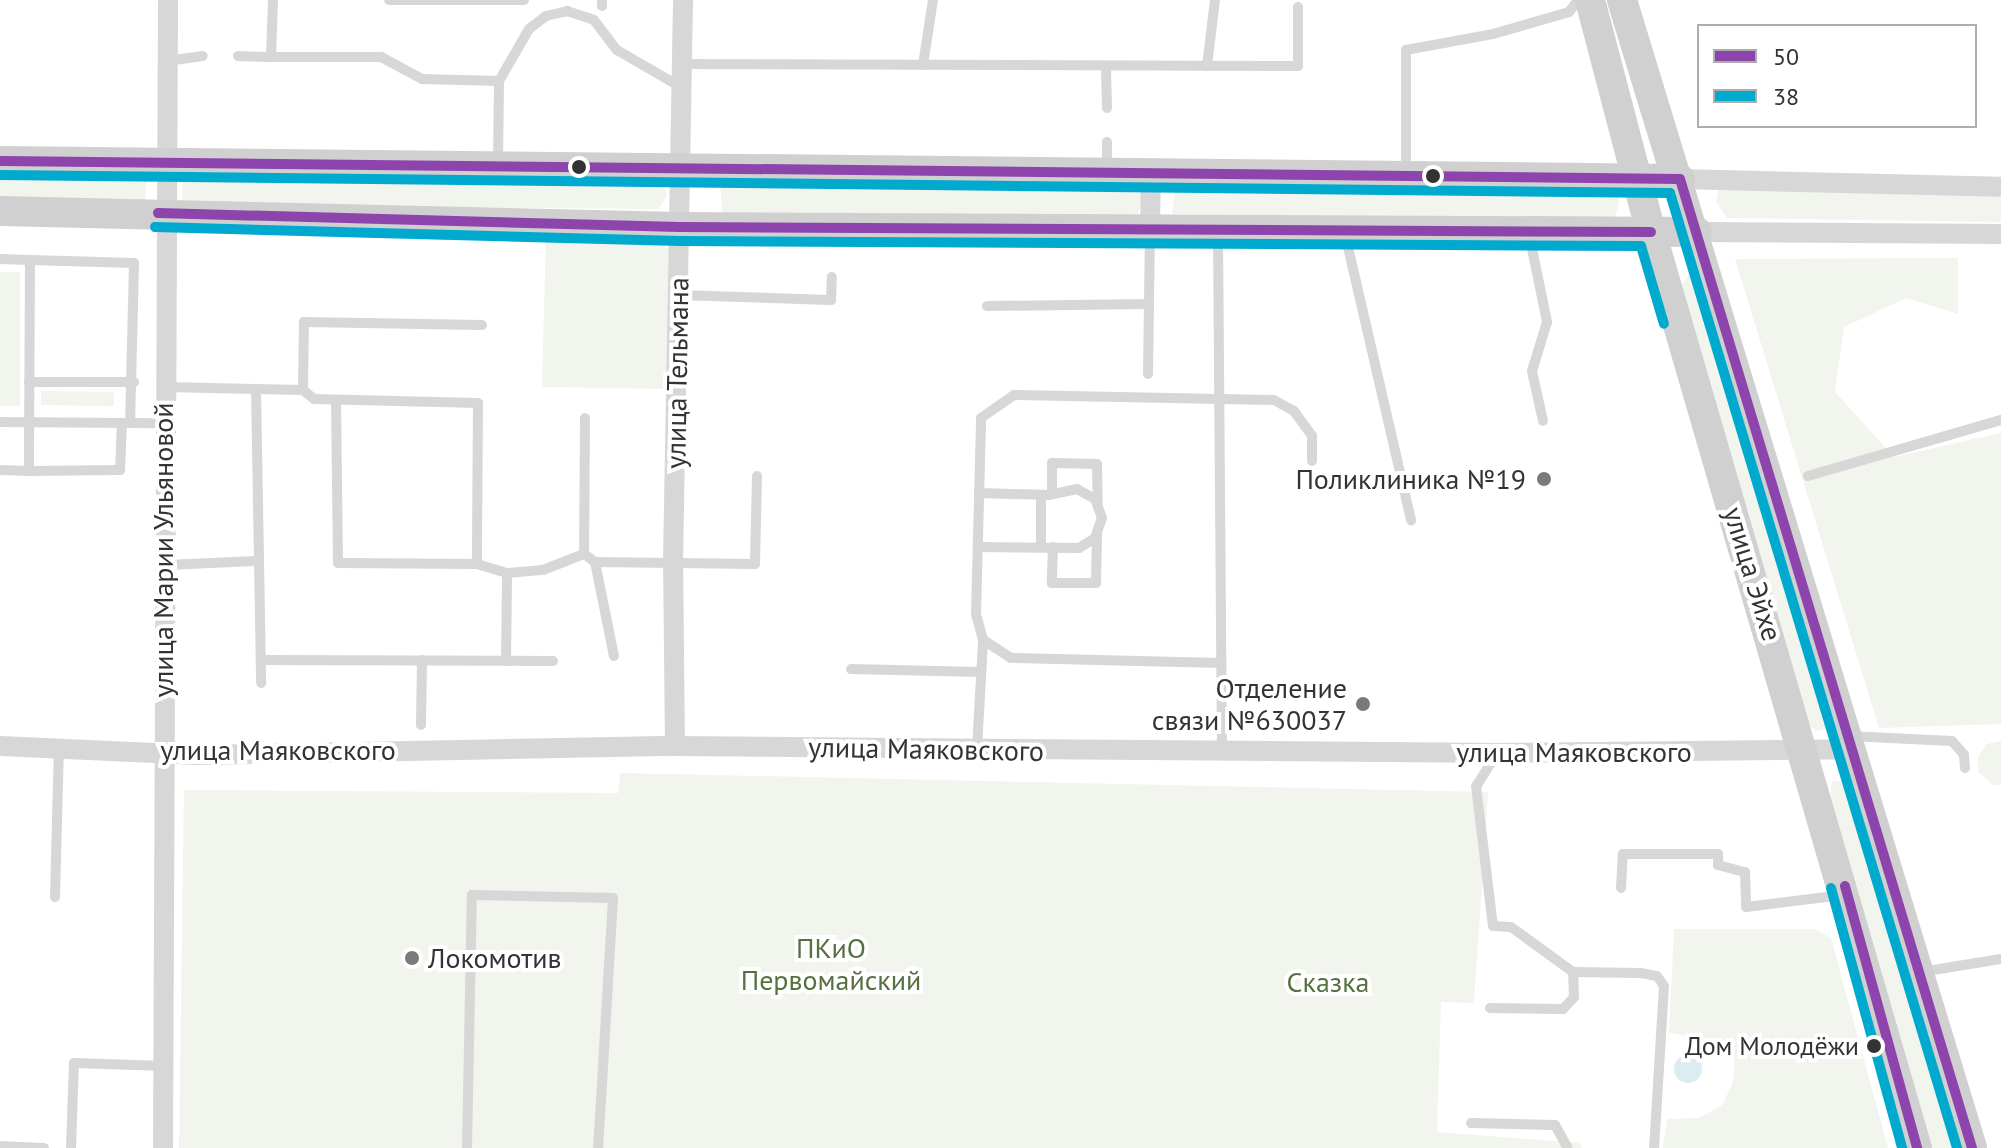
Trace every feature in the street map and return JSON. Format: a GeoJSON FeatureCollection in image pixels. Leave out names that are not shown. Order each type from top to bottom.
{"type":"FeatureCollection","features":[{"type":"Feature","properties":{"kind":"street","name":"улица Марии Ульяновой"},"geometry":{"type":"LineString","coordinates":[[163,1148],[165,1066],[161,750],[168,0]]}},
{"type":"Feature","properties":{"kind":"street","name":"улица Тельмана"},"geometry":{"type":"LineString","coordinates":[[675,746],[673,563],[680,227],[678,64],[683,0]]}},
{"type":"Feature","properties":{"kind":"street","name":"улица Эйхе"},"geometry":{"type":"LineString","coordinates":[[1590,0],[1651,232],[1848,895],[1917,1148]]}},
{"type":"Feature","properties":{"kind":"street","name":"улица Эйхе"},"geometry":{"type":"LineString","coordinates":[[1622,0],[1697,232],[1972,1148]]}},
{"type":"Feature","properties":{"kind":"street"},"geometry":{"type":"LineString","coordinates":[[0,161],[680,169],[1107,156],[1151,172],[1636,178],[2001,187]]}},
{"type":"Feature","properties":{"kind":"street"},"geometry":{"type":"LineString","coordinates":[[1150,226],[1151,172]]}},
{"type":"Feature","properties":{"kind":"street"},"geometry":{"type":"LineString","coordinates":[[0,211],[680,227],[1150,226],[1345,234],[2001,234]]}},
{"type":"Feature","properties":{"kind":"street","name":"улица Маяковского"},"geometry":{"type":"LineString","coordinates":[[0,746],[161,750],[198,755],[675,746],[1497,753],[1805,751],[1850,742]]}},
{"type":"Feature","properties":{"kind":"lane"},"geometry":{"type":"LineString","coordinates":[[271,57],[273,0]]}},
{"type":"Feature","properties":{"kind":"lane"},"geometry":{"type":"LineString","coordinates":[[389,0],[524,0]]}},
{"type":"Feature","properties":{"kind":"lane"},"geometry":{"type":"LineString","coordinates":[[923,65],[933,0]]}},
{"type":"Feature","properties":{"kind":"lane"},"geometry":{"type":"LineString","coordinates":[[1207,66],[1215,0]]}},
{"type":"Feature","properties":{"kind":"lane"},"geometry":{"type":"LineString","coordinates":[[1406,176],[1406,50],[1493,34],[1569,12],[1578,0]]}},
{"type":"Feature","properties":{"kind":"lane"},"geometry":{"type":"LineString","coordinates":[[678,64],[1106,68],[1298,66],[1298,7]]}},
{"type":"Feature","properties":{"kind":"lane"},"geometry":{"type":"LineString","coordinates":[[498,167],[499,81],[529,29],[546,16],[567,11],[594,20],[617,50],[679,86]]}},
{"type":"Feature","properties":{"kind":"lane"},"geometry":{"type":"LineString","coordinates":[[167,61],[203,56]]}},
{"type":"Feature","properties":{"kind":"lane"},"geometry":{"type":"LineString","coordinates":[[238,56],[381,57],[422,79],[499,81]]}},
{"type":"Feature","properties":{"kind":"lane"},"geometry":{"type":"LineString","coordinates":[[1106,68],[1107,108]]}},
{"type":"Feature","properties":{"kind":"lane"},"geometry":{"type":"LineString","coordinates":[[1148,374],[1150,226]]}},
{"type":"Feature","properties":{"kind":"lane"},"geometry":{"type":"LineString","coordinates":[[1218,228],[1222,751]]}},
{"type":"Feature","properties":{"kind":"lane"},"geometry":{"type":"LineString","coordinates":[[1529,232],[1547,322],[1532,371],[1543,421]]}},
{"type":"Feature","properties":{"kind":"lane"},"geometry":{"type":"LineString","coordinates":[[1345,234],[1411,520]]}},
{"type":"Feature","properties":{"kind":"lane"},"geometry":{"type":"LineString","coordinates":[[0,259],[134,263],[134,382],[120,470],[0,470]]}},
{"type":"Feature","properties":{"kind":"lane"},"geometry":{"type":"LineString","coordinates":[[29,471],[30,260]]}},
{"type":"Feature","properties":{"kind":"lane"},"geometry":{"type":"LineString","coordinates":[[679,295],[831,300],[832,277]]}},
{"type":"Feature","properties":{"kind":"lane"},"geometry":{"type":"LineString","coordinates":[[987,306],[1148,304]]}},
{"type":"Feature","properties":{"kind":"lane"},"geometry":{"type":"LineString","coordinates":[[303,390],[304,322],[482,325]]}},
{"type":"Feature","properties":{"kind":"lane"},"geometry":{"type":"LineString","coordinates":[[29,382],[134,382]]}},
{"type":"Feature","properties":{"kind":"lane"},"geometry":{"type":"LineString","coordinates":[[163,387],[303,390],[314,399],[478,403],[477,564]]}},
{"type":"Feature","properties":{"kind":"lane"},"geometry":{"type":"LineString","coordinates":[[256,389],[261,683]]}},
{"type":"Feature","properties":{"kind":"lane"},"geometry":{"type":"LineString","coordinates":[[977,749],[983,640],[976,614],[978,547],[983,518],[979,493],[981,418],[1000,401],[1014,395],[1274,400],[1294,411],[1312,436],[1312,461]]}},
{"type":"Feature","properties":{"kind":"lane"},"geometry":{"type":"LineString","coordinates":[[336,400],[338,563],[477,564],[507,573],[543,570],[584,554]]}},
{"type":"Feature","properties":{"kind":"lane"},"geometry":{"type":"LineString","coordinates":[[584,554],[585,418]]}},
{"type":"Feature","properties":{"kind":"lane"},"geometry":{"type":"LineString","coordinates":[[1808,476],[2001,420]]}},
{"type":"Feature","properties":{"kind":"lane"},"geometry":{"type":"LineString","coordinates":[[0,422],[163,423]]}},
{"type":"Feature","properties":{"kind":"lane"},"geometry":{"type":"LineString","coordinates":[[1052,463],[1097,464],[1098,504],[1102,518],[1097,534],[1096,583],[1052,583],[1047,547],[1047,494],[1052,463]]}},
{"type":"Feature","properties":{"kind":"lane"},"geometry":{"type":"LineString","coordinates":[[584,554],[595,562],[755,564],[757,476]]}},
{"type":"Feature","properties":{"kind":"lane"},"geometry":{"type":"LineString","coordinates":[[979,493],[1047,494],[1077,489],[1098,504]]}},
{"type":"Feature","properties":{"kind":"lane"},"geometry":{"type":"LineString","coordinates":[[978,547],[1079,548],[1097,534]]}},
{"type":"Feature","properties":{"kind":"lane"},"geometry":{"type":"LineString","coordinates":[[163,565],[259,561]]}},
{"type":"Feature","properties":{"kind":"lane"},"geometry":{"type":"LineString","coordinates":[[595,562],[614,656]]}},
{"type":"Feature","properties":{"kind":"lane"},"geometry":{"type":"LineString","coordinates":[[506,661],[507,573]]}},
{"type":"Feature","properties":{"kind":"lane"},"geometry":{"type":"LineString","coordinates":[[983,640],[1011,658],[1221,663]]}},
{"type":"Feature","properties":{"kind":"lane"},"geometry":{"type":"LineString","coordinates":[[261,660],[553,661]]}},
{"type":"Feature","properties":{"kind":"lane"},"geometry":{"type":"LineString","coordinates":[[421,725],[422,660]]}},
{"type":"Feature","properties":{"kind":"lane"},"geometry":{"type":"LineString","coordinates":[[851,669],[981,672]]}},
{"type":"Feature","properties":{"kind":"lane"},"geometry":{"type":"LineString","coordinates":[[1850,742],[1952,741],[1964,755],[1965,768]]}},
{"type":"Feature","properties":{"kind":"lane"},"geometry":{"type":"LineString","coordinates":[[55,897],[59,746]]}},
{"type":"Feature","properties":{"kind":"lane"},"geometry":{"type":"LineString","coordinates":[[1497,753],[1476,786],[1493,926],[1511,927],[1573,972],[1641,973],[1657,976],[1664,986],[1654,1148]]}},
{"type":"Feature","properties":{"kind":"lane"},"geometry":{"type":"LineString","coordinates":[[1621,888],[1623,854],[1718,854],[1718,865],[1745,872],[1746,907],[1848,895]]}},
{"type":"Feature","properties":{"kind":"lane"},"geometry":{"type":"LineString","coordinates":[[467,1148],[472,895],[613,898],[598,1148]]}},
{"type":"Feature","properties":{"kind":"lane"},"geometry":{"type":"LineString","coordinates":[[1921,972],[2001,959]]}},
{"type":"Feature","properties":{"kind":"lane"},"geometry":{"type":"LineString","coordinates":[[1490,1008],[1563,1009],[1574,997],[1573,972]]}},
{"type":"Feature","properties":{"kind":"lane"},"geometry":{"type":"LineString","coordinates":[[71,1148],[74,1063],[165,1066]]}},
{"type":"Feature","properties":{"kind":"lane"},"geometry":{"type":"LineString","coordinates":[[1471,1123],[1555,1125],[1568,1148]]}},
{"type":"Feature","properties":{"kind":"lane"},"geometry":{"type":"LineString","coordinates":[[0,1146],[44,1148]]}},
{"type":"Feature","properties":{"kind":"green space"},"geometry":{"type":"Polygon","coordinates":[[[0,165],[146,168],[145,208],[0,205],[0,165]]]}},
{"type":"Feature","properties":{"kind":"green space"},"geometry":{"type":"Polygon","coordinates":[[[183,176],[660,178],[667,195],[659,209],[189,205],[182,199],[183,176]]]}},
{"type":"Feature","properties":{"kind":"green space"},"geometry":{"type":"Polygon","coordinates":[[[720,176],[1139,180],[1145,192],[1137,216],[722,214],[720,176]]]}},
{"type":"Feature","properties":{"kind":"green space"},"geometry":{"type":"Polygon","coordinates":[[[1176,186],[1618,191],[1619,202],[1615,218],[1608,219],[1172,214],[1176,186]]]}},
{"type":"Feature","properties":{"kind":"green space"},"geometry":{"type":"Polygon","coordinates":[[[1719,186],[2001,193],[2001,222],[1727,218],[1716,202],[1719,186]]]}},
{"type":"Feature","properties":{"kind":"green space"},"geometry":{"type":"Polygon","coordinates":[[[546,235],[654,239],[674,253],[670,389],[542,387],[546,235]]]}},
{"type":"Feature","properties":{"kind":"green space"},"geometry":{"type":"Polygon","coordinates":[[[1958,258],[1958,314],[1906,298],[1844,327],[1835,392],[1894,457],[2001,433],[2001,724],[1879,728],[1735,259],[1958,258]]]}},
{"type":"Feature","properties":{"kind":"green space"},"geometry":{"type":"Polygon","coordinates":[[[0,272],[20,272],[20,406],[0,406],[0,272]]]}},
{"type":"Feature","properties":{"kind":"green space"},"geometry":{"type":"Polygon","coordinates":[[[1699,272],[1830,728],[1817,731],[1806,723],[1682,285],[1689,274],[1699,272]]]}},
{"type":"Feature","properties":{"kind":"green space"},"geometry":{"type":"Polygon","coordinates":[[[41,391],[114,392],[114,406],[41,405],[41,391]]]}},
{"type":"Feature","properties":{"kind":"green space"},"geometry":{"type":"Polygon","coordinates":[[[2001,741],[2001,785],[1993,785],[1978,772],[1978,757],[1987,744],[2001,741]]]}},
{"type":"Feature","properties":{"kind":"green space","name":"ПКиО Первомайский"},"geometry":{"type":"Polygon","coordinates":[[[620,773],[1488,792],[1474,1003],[1441,1002],[1437,1132],[1579,1143],[1583,1148],[179,1148],[184,790],[618,793],[620,773]]]}},
{"type":"Feature","properties":{"kind":"green space"},"geometry":{"type":"Polygon","coordinates":[[[1832,781],[1851,781],[1960,1148],[1931,1148],[1830,800],[1832,781]]]}},
{"type":"Feature","properties":{"kind":"green space"},"geometry":{"type":"Polygon","coordinates":[[[1674,929],[1814,929],[1831,938],[1888,1148],[1663,1148],[1667,1119],[1699,1118],[1722,1105],[1733,1083],[1735,1061],[1728,1046],[1718,1041],[1669,1033],[1674,929]]]}},
{"type":"Feature","properties":{"kind":"shaded area"},"geometry":{"type":"Polygon","coordinates":[[[1688,1055],[1698,1059],[1702,1069],[1698,1079],[1688,1083],[1678,1079],[1674,1069],[1678,1059],[1688,1055]]]}},
{"type":"Feature","properties":{"kind":"transit line","name":"50"},"geometry":{"type":"LineString","coordinates":[[0,161],[1680,179]]}},
{"type":"Feature","properties":{"kind":"transit line","name":"38"},"geometry":{"type":"LineString","coordinates":[[0,175],[1670,193],[1957,1148]]}},
{"type":"Feature","properties":{"kind":"transit line","name":"50"},"geometry":{"type":"LineString","coordinates":[[1680,179],[1972,1148]]}},
{"type":"Feature","properties":{"kind":"transit line","name":"50"},"geometry":{"type":"LineString","coordinates":[[158,213],[680,227],[1651,232]]}},
{"type":"Feature","properties":{"kind":"transit line","name":"38"},"geometry":{"type":"LineString","coordinates":[[155,227],[680,241],[1641,246],[1664,324]]}},
{"type":"Feature","properties":{"kind":"transit line","name":"50"},"geometry":{"type":"LineString","coordinates":[[1845,886],[1917,1148]]}},
{"type":"Feature","properties":{"kind":"transit line","name":"38"},"geometry":{"type":"LineString","coordinates":[[1831,888],[1902,1148]]}},
{"type":"Feature","properties":{"kind":"place","name":"Поликлиника №19"},"geometry":{"type":"Point","coordinates":[1544,479]}},
{"type":"Feature","properties":{"kind":"place","name":"Отделение связи №630037"},"geometry":{"type":"Point","coordinates":[1363,704]}},
{"type":"Feature","properties":{"kind":"place","name":"Локомотив"},"geometry":{"type":"Point","coordinates":[412,958]}},
{"type":"Feature","properties":{"kind":"place","name":"Дом Молодёжи"},"geometry":{"type":"Point","coordinates":[1874,1046]}},
{"type":"Feature","properties":{"kind":"park label","name":"Сказка"},"geometry":{"type":"Point","coordinates":[1328,982]}}]}
